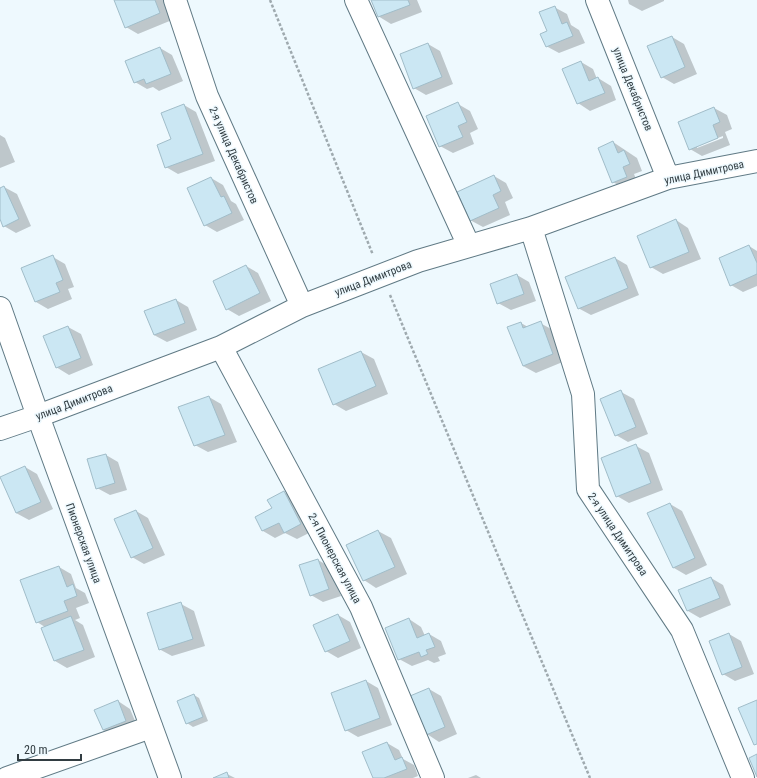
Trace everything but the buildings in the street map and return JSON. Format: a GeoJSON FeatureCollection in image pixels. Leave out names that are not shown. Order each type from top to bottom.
{"type":"FeatureCollection","features":[{"type":"Feature","properties":{"kind":"street","name":"2-я улица Декабристов"},"geometry":{"type":"LineString","coordinates":[[175,0],[207,96],[302,306]]}},
{"type":"Feature","properties":{"kind":"street"},"geometry":{"type":"LineString","coordinates":[[356,0],[469,246]]}},
{"type":"Feature","properties":{"kind":"street","name":"улица Декабристов"},"geometry":{"type":"LineString","coordinates":[[597,0],[668,178]]}},
{"type":"Feature","properties":{"kind":"street","name":"улица Димитрова"},"geometry":{"type":"LineString","coordinates":[[0,429],[221,347],[302,306],[418,261],[531,228],[668,178],[757,161]]}},
{"type":"Feature","properties":{"kind":"street","name":"2-я улица Димитрова"},"geometry":{"type":"LineString","coordinates":[[531,228],[583,394],[588,489],[682,630],[743,778]]}},
{"type":"Feature","properties":{"kind":"street","name":"Пионерская улица"},"geometry":{"type":"LineString","coordinates":[[0,308],[170,778]]}},
{"type":"Feature","properties":{"kind":"street","name":"2-я Пионерская улица"},"geometry":{"type":"LineString","coordinates":[[221,347],[361,607],[433,778]]}},
{"type":"Feature","properties":{"kind":"street"},"geometry":{"type":"LineString","coordinates":[[7,778],[151,727]]}},
{"type":"Feature","properties":{"kind":"path"},"geometry":{"type":"LineString","coordinates":[[270,0],[376,262]]}},
{"type":"Feature","properties":{"kind":"path"},"geometry":{"type":"LineString","coordinates":[[388,291],[590,778]]}}]}
